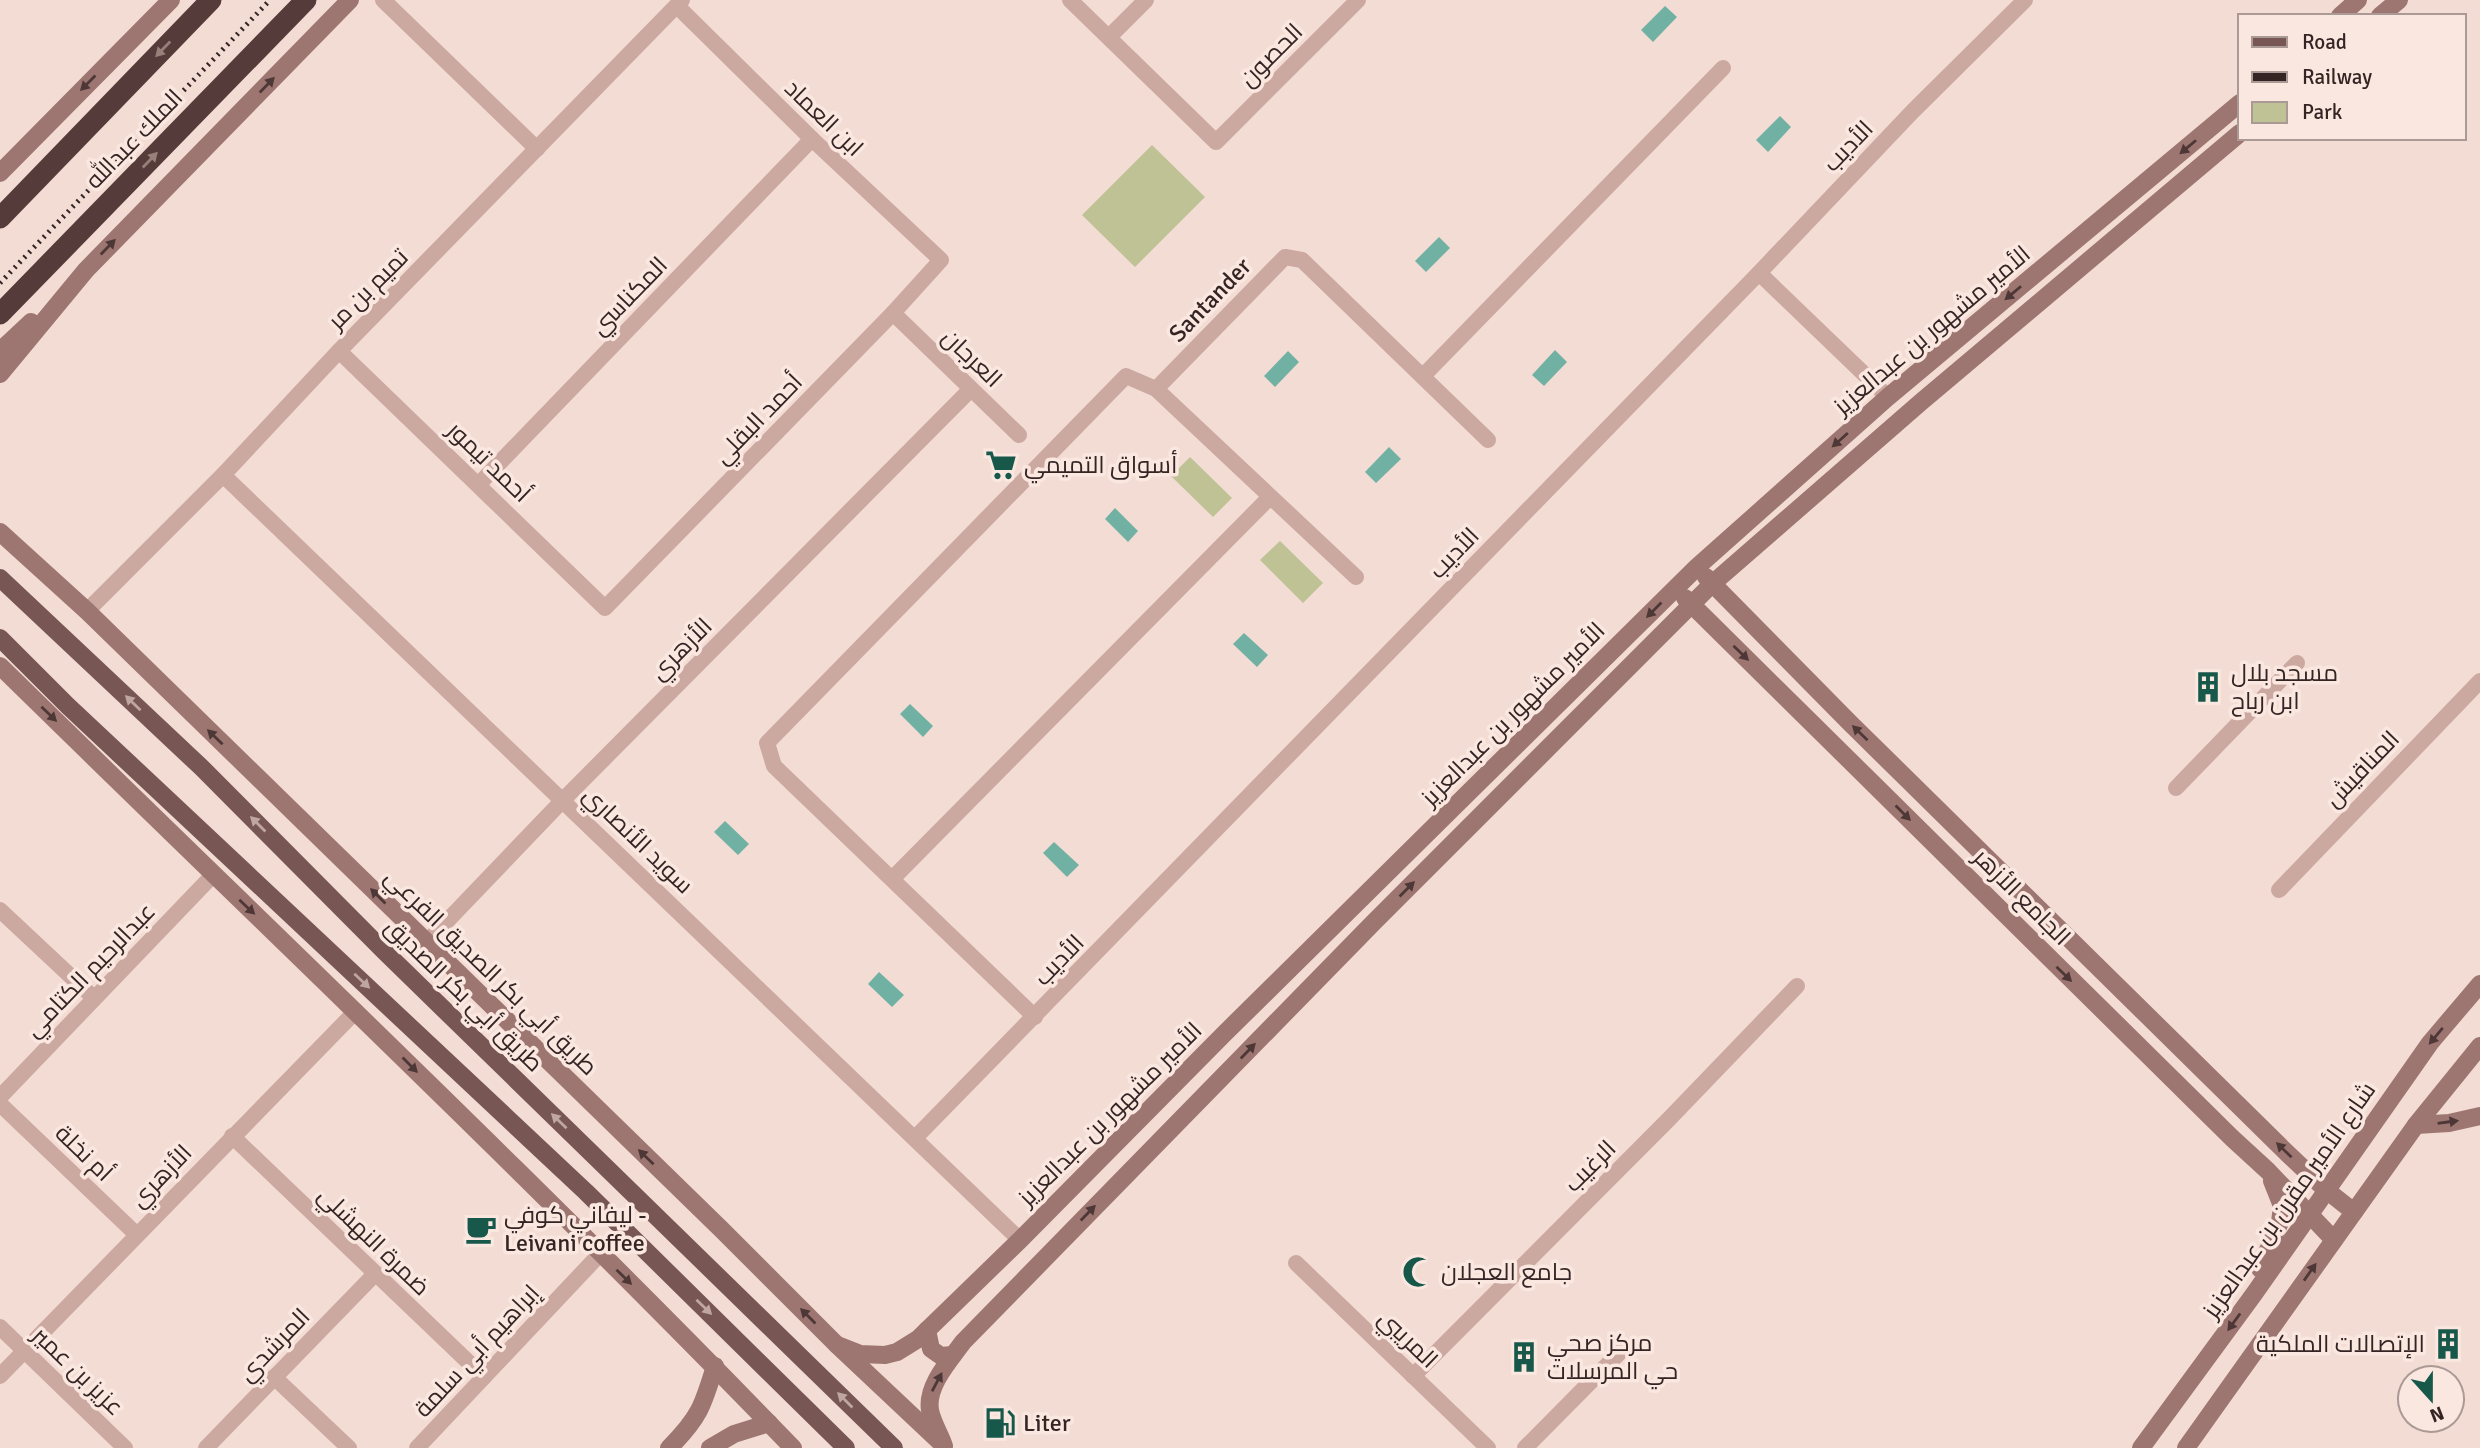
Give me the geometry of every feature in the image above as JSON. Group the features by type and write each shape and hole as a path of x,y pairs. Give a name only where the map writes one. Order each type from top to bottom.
{"highway":[{"name":"الملك عبدالله","path":"0,218 211,0"},
{"name":"الملك عبدالله","path":"0,314 306,0"}],"main road":[{"name":"طريق أبي بكر الصديق","path":"0,578 201,767 385,952 894,1448"},
{"path":"0,638 68,706 586,1192 846,1448"}],"street":[{"path":"0,173 171,0"},
{"path":"0,361 351,0"},
{"path":"383,0 537,149"},
{"path":"1070,0 1110,37 1146,0"},
{"name":"الحصون","path":"1110,37 1216,142 1358,0"},
{"name":"الأديب","path":"915,1138 1759,273 1913,111 2025,0"},
{"path":"2342,14 2358,0"},
{"path":"2383,14 2399,0"},
{"name":"تميم بن مر","path":"88,611 680,3"},
{"name":"ابن العماد","path":"680,3 812,139 941,260"},
{"path":"1489,440 1423,376 1723,68"},
{"name":"الأمير مشهور بن عبدالعزيز","path":"837,1345 860,1354 885,1355 908,1346 927,1330 1697,567 1888,397 2238,105"},
{"name":"الأمير مشهور بن عبدالعزيز","path":"945,1447 930,1410 930,1395 953,1355 971,1333 1326,971 1712,584 1920,402 2238,135"},
{"name":"المكناسي","path":"480,484 812,139"},
{"name":"Santander","path":"1156,389 1284,257 1302,260 1423,376"},
{"name":"أحمد البقلي","path":"605,608 893,313 941,260"},
{"path":"0,351 86,270"},
{"path":"0,374 86,270"},
{"path":"1759,273 1888,397"},
{"name":"العرجان","path":"893,313 1018,435"},
{"name":"أحمد تيمور","path":"339,351 480,484 605,608"},
{"path":"1035,1017 774,766 767,743 1126,376 1156,389 1356,577"},
{"name":"الأزهري","path":"426,943 971,389"},
{"name":"سويد الأنصاري","path":"223,475 1020,1240"},
{"path":"893,878 1270,497"},
{"path":"0,524 19,547"},
{"name":"طريق أبي بكر الصديق الفرعي","path":"0,532 88,611 837,1345 945,1447"},
{"name":"الجامع الأزهر","path":"1697,567 1850,723 2251,1117 2325,1189 2354,1212"},
{"name":"الجامع الأزهر","path":"1675,588 2002,913 2268,1171 2334,1240"},
{"path":"2176,788 2297,663"},
{"path":"0,666 356,1011 715,1366 793,1448"},
{"name":"المناقيش","path":"2279,890 2480,681"},
{"name":"عبدالرحيم الكتامي","path":"0,1097 213,875"},
{"path":"2002,913 2023,892"},
{"path":"0,910 94,998"},
{"name":"شارع الأمير مقرن بن عبدالعزيز","path":"2141,1448 2254,1294 2325,1189 2430,1043 2480,984"},
{"name":"الرغيب","path":"1413,1376 1670,1118 1797,986"},
{"name":"الأزهري","path":"0,1376 356,1011"},
{"path":"2186,1448 2416,1125 2480,1046"},
{"name":"أم نخلة","path":"0,1104 136,1234"},
{"path":"2416,1125 2449,1123 2480,1116"},
{"path":"2232,1138 2251,1117"},
{"name":"ضمرة النهشلي","path":"232,1136 484,1377"},
{"path":"2254,1294 2262,1262 2270,1250 2280,1222 2282,1206 2268,1171"},
{"name":"إبراهيم أبي سلمة","path":"417,1448 600,1254"},
{"name":"المريبي","path":"1296,1263 1488,1448"},
{"name":"المرشدي","path":"206,1448 375,1274"},
{"name":"عزيز بن عمير","path":"0,1327 125,1448"},
{"path":"927,1330 931,1349 941,1356 953,1355"},
{"path":"1525,1448 1626,1346"},
{"path":"669,1448 688,1429 702,1408 715,1366"},
{"path":"274,1377 349,1448"},
{"path":"708,1448 734,1434 769,1423"},
{"path":"688,1429 704,1428 710,1440 708,1448"}],"green space":[{"path":"1152,145 1205,197 1135,267 1082,215"},
{"path":"1190,457 1232,498 1213,517 1171,476"},
{"path":"1280,541 1323,583 1303,603 1260,560"}],"water":[{"path":"1665,6 1677,17 1653,42 1641,30"},
{"path":"1780,116 1791,127 1768,152 1756,140"},
{"path":"1439,237 1450,248 1426,272 1415,261"},
{"path":"1555,350 1567,362 1544,386 1532,375"},
{"path":"1288,351 1299,362 1275,387 1264,376"},
{"path":"1389,447 1401,459 1376,483 1365,472"},
{"path":"1115,508 1138,531 1128,542 1105,519"},
{"path":"1244,633 1268,655 1257,667 1233,644"},
{"path":"910,704 933,726 923,737 900,714"},
{"path":"725,821 749,844 738,855 714,832"},
{"path":"1054,842 1079,865 1067,877 1043,853"},
{"path":"879,972 904,995 892,1007 868,984"}],"railway":[{"path":"0,283 270,0"}],"place":[{"name":"أسواق التميمي","path":"1001,465"},
{"name":"مسجد بلال ابن رباح","path":"2208,687"},
{"name":"ليفاني كوفي - Leivani coffee","path":"481,1229"},
{"name":"جامع العجلان","path":"1418,1272"},
{"name":"الإتصالات الملكية","path":"2448,1344"},
{"name":"مركز صحي حي المرسلات","path":"1524,1357"},
{"name":"Liter","path":"1000,1423"}]}
